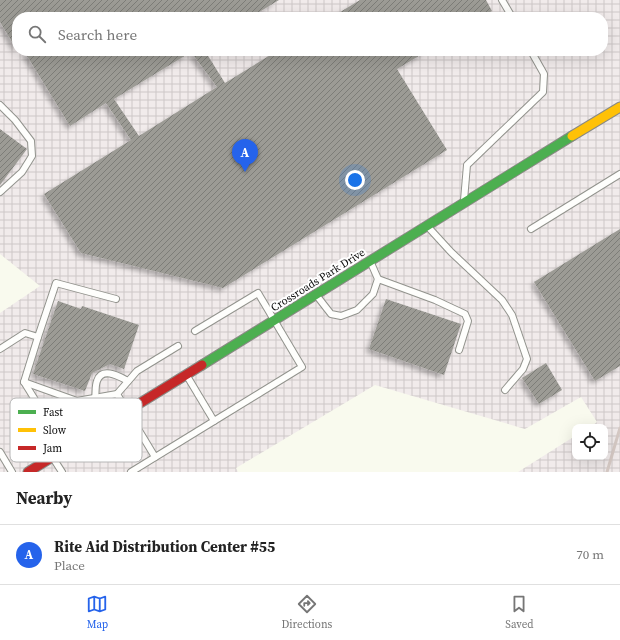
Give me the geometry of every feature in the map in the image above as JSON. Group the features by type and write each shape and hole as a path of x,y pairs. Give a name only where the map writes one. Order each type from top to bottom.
{"street":[{"name":"Crossroads Park Drive","path":"142,403 620,108"},
{"name":"Crossroads Park Drive","path":"28,472 45,462"}],"lane":[{"path":"502,0 509,12"},
{"path":"463,204 467,165 543,92 544,74 534,56"},
{"path":"0,105 15,120 31,141 32,156 22,172 0,192"},
{"path":"531,229 620,174"},
{"path":"428,226 451,252 502,300 512,315 527,359 523,369 505,390"},
{"path":"316,295 331,314 341,316 357,310 374,294 378,279 370,262"},
{"path":"378,279 435,300 466,314 468,321 459,350"},
{"path":"34,398 24,382 56,283 116,299"},
{"path":"131,472 302,367 258,293 195,331"},
{"path":"0,349 25,333 38,337"},
{"path":"128,381 112,374 106,373 100,376 97,381 95,398 117,394 137,371 178,346"},
{"path":"186,375 214,421"},
{"path":"24,382 69,398"},
{"path":"117,394 119,398"},
{"path":"142,436 155,457"},
{"path":"0,452 12,472"},
{"path":"56,462 62,472"}],"shaded area":[{"path":"0,0 620,0 620,472 518,472 572,438 572,460 608,460 608,424 594,424 597,422 581,397 525,429 375,385 236,468 238,472 0,472 0,313 40,286 0,254"}],"building":[{"path":"0,0 279,0 259,12 12,12 12,42 0,22"},
{"path":"360,0 486,0 492,11 490,12 340,12"},
{"path":"27,56 184,56 114,99 139,136 217,87 194,56 208,56 225,83 269,56 419,56 397,69 447,150 223,288 81,253 44,194 131,140 106,103 70,126"},
{"path":"0,129 27,149 0,185"},
{"path":"620,229 620,366 595,381 534,282"},
{"path":"386,299 461,324 444,375 369,349"},
{"path":"58,301 81,309 82,306 139,325 124,369 110,364 92,373 85,391 33,374"},
{"path":"546,363 562,390 539,404 522,378"}],"railway":[{"path":"607,472 620,428"}],"traffic: fast":[{"path":"202,365 572,136"}],"traffic: slow":[{"path":"572,136 620,107"}],"traffic: jam":[{"path":"142,402 202,365"},
{"path":"28,472 44,462"}],"place":[{"name":"Rite Aid Distribution Center #55","path":"245,172"}]}
